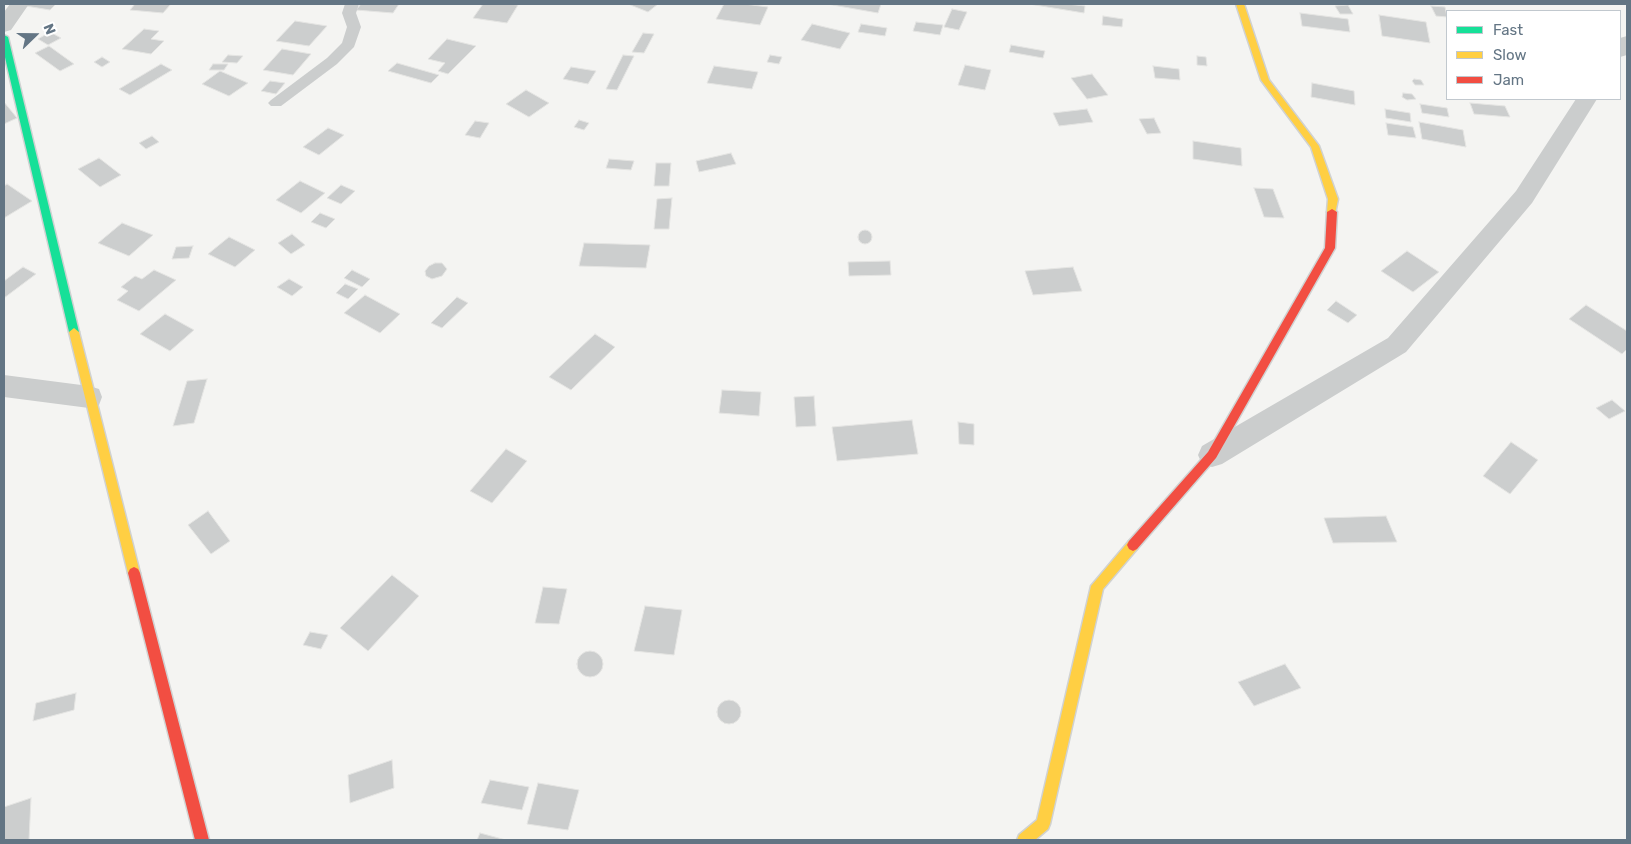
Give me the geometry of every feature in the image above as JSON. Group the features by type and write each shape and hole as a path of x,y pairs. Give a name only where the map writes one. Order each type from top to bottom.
{"street":[{"path":"4,26 19,4"},
{"path":"1024,840 1043,824 1097,586 1212,455 1330,248 1333,198 1315,146 1265,80 1240,4"},
{"path":"4,36 89,397 202,840"},
{"path":"1212,455 1397,345 1524,197 1585,100"},
{"path":"4,386 89,397"}],"lane":[{"path":"276,103 332,61 349,44 354,27 349,13 352,4"}],"building":[{"path":"29,4 56,4 50,10 26,6"},
{"path":"135,4 171,4 163,13 130,10"},
{"path":"361,4 399,4 393,13 356,10"},
{"path":"483,4 518,5 507,23 473,18"},
{"path":"628,4 658,4 648,12"},
{"path":"724,4 768,7 760,25 716,19"},
{"path":"827,4 881,4 878,13"},
{"path":"1029,4 1067,4 1085,6 1084,13"},
{"path":"1348,5 1353,14 1340,14 1335,6"},
{"path":"1431,6 1445,7 1446,17 1436,16"},
{"path":"952,9 967,12 959,30 944,27"},
{"path":"1300,13 1348,19 1350,32 1302,26"},
{"path":"1379,15 1426,22 1430,43 1382,36"},
{"path":"1103,16 1123,19 1122,27 1102,25"},
{"path":"295,21 327,26 309,46 276,41"},
{"path":"916,22 943,25 940,35 913,31"},
{"path":"812,24 850,33 840,49 801,40"},
{"path":"861,24 887,28 885,36 858,32"},
{"path":"144,29 159,31 151,39 164,41 151,54 122,49"},
{"path":"50,32 61,38 48,45 38,39"},
{"path":"643,33 654,34 644,53 632,52"},
{"path":"447,39 476,46 448,74 438,71 445,63 428,59"},
{"path":"1011,45 1045,51 1043,58 1009,52"},
{"path":"49,46 74,64 60,71 35,53"},
{"path":"282,49 311,54 293,75 263,70"},
{"path":"228,55 243,56 237,63 222,62"},
{"path":"623,55 634,56 617,90 606,89"},
{"path":"770,55 782,57 779,64 767,62"},
{"path":"1197,56 1206,57 1207,66 1197,65"},
{"path":"102,57 110,62 102,67 94,62"},
{"path":"397,63 439,75 431,83 388,71"},
{"path":"161,64 172,70 130,95 119,89"},
{"path":"213,64 228,64 224,70 209,70"},
{"path":"965,65 991,70 985,90 958,85"},
{"path":"714,66 758,72 752,89 707,83"},
{"path":"1153,66 1179,69 1180,80 1155,78"},
{"path":"571,67 596,71 588,84 563,79"},
{"path":"220,71 248,83 229,96 202,84"},
{"path":"1092,74 1108,95 1087,99 1071,78"},
{"path":"1414,79 1421,80 1424,85 1415,85 1412,81"},
{"path":"270,81 285,83 276,94 261,91"},
{"path":"1312,83 1354,91 1355,105 1311,97"},
{"path":"526,90 549,103 529,117 506,104"},
{"path":"1403,93 1412,94 1416,99 1407,100 1402,97"},
{"path":"4,102 17,118 4,124"},
{"path":"1470,103 1505,106 1510,117 1474,114"},
{"path":"1420,104 1447,108 1449,117 1422,113"},
{"path":"1087,109 1093,122 1059,126 1053,113"},
{"path":"1385,109 1410,113 1411,122 1386,118"},
{"path":"1154,118 1161,133 1147,134 1139,119"},
{"path":"579,120 589,123 584,130 574,127"},
{"path":"475,121 489,123 480,138 465,135"},
{"path":"1419,122 1463,130 1466,147 1422,139"},
{"path":"1386,123 1413,127 1416,138 1388,135"},
{"path":"328,128 344,135 319,155 303,147"},
{"path":"152,136 159,142 146,149 139,143"},
{"path":"1193,141 1241,148 1242,166 1193,159"},
{"path":"731,153 736,164 699,172 696,161"},
{"path":"99,158 121,175 100,187 78,169"},
{"path":"609,159 634,161 631,170 606,168"},
{"path":"656,163 671,163 669,186 654,186"},
{"path":"300,181 325,193 301,213 276,200"},
{"path":"7,184 32,201 4,218 4,186"},
{"path":"341,185 355,191 341,204 327,198"},
{"path":"1254,188 1273,189 1284,218 1264,217"},
{"path":"672,198 669,229 654,229 657,199"},
{"path":"320,213 335,219 326,228 311,222"},
{"path":"122,223 153,235 129,256 98,243"},
{"path":"862,230 868,230 872,237 868,244 862,244 858,240 858,234"},
{"path":"292,234 305,245 291,254 278,243"},
{"path":"229,237 255,250 235,267 208,254"},
{"path":"584,243 650,245 646,268 579,266"},
{"path":"193,246 189,258 172,259 176,247"},
{"path":"1407,251 1439,272 1413,292 1381,271"},
{"path":"890,261 891,275 849,276 848,262"},
{"path":"435,263 442,263 447,269 442,276 432,279 426,276 425,271"},
{"path":"23,267 36,274 4,298 4,281"},
{"path":"1073,267 1082,291 1033,295 1025,271"},
{"path":"154,270 176,280 139,311 117,300 128,291 121,287 135,276 142,279"},
{"path":"352,270 370,279 362,287 344,278"},
{"path":"289,279 303,287 292,296 277,287"},
{"path":"345,284 358,289 348,299 336,293"},
{"path":"365,295 400,314 380,333 344,313"},
{"path":"457,297 468,303 442,328 431,323"},
{"path":"1336,301 1357,315 1348,323 1327,310"},
{"path":"1586,305 1627,331 1627,349 1622,354 1569,319"},
{"path":"165,314 194,330 170,351 140,334"},
{"path":"595,334 615,347 571,390 549,377"},
{"path":"207,379 194,423 173,426 187,381"},
{"path":"722,390 761,392 759,416 719,413"},
{"path":"814,396 816,426 796,427 794,397"},
{"path":"1612,400 1625,411 1609,419 1596,408"},
{"path":"912,420 918,454 837,461 832,427"},
{"path":"958,422 974,424 974,445 959,444"},
{"path":"1511,442 1538,460 1510,494 1483,476"},
{"path":"506,449 527,461 492,503 470,491"},
{"path":"208,511 230,541 211,554 188,525"},
{"path":"1386,516 1397,542 1333,543 1324,518"},
{"path":"392,575 419,596 368,651 340,628"},
{"path":"543,587 567,589 559,624 535,623"},
{"path":"645,606 682,610 674,655 634,651"},
{"path":"310,632 328,635 321,649 303,645"},
{"path":"590,651 599,655 603,664 599,673 590,677 581,673 577,664 581,655"},
{"path":"1285,664 1301,688 1254,706 1238,682"},
{"path":"76,693 74,710 33,721 36,703"},
{"path":"729,700 734,701 740,707 740,717 734,723 729,724 724,723 718,717 717,712 718,707 724,701"},
{"path":"392,760 394,788 350,803 348,775"},
{"path":"490,780 529,787 522,810 481,803"},
{"path":"538,783 579,790 568,830 527,824"},
{"path":"31,798 29,840 4,840 4,807"},
{"path":"480,833 506,840 477,840"}],"traffic: fast":[{"path":"4,37 74,332"}],"traffic: slow":[{"path":"1240,4 1265,80 1315,146 1333,199 1332,212"},
{"path":"74,332 134,573"},
{"path":"1024,840 1043,824 1097,586 1133,545"}],"traffic: jam":[{"path":"1133,545 1212,455 1330,248 1332,212"},
{"path":"134,573 202,840"}]}
